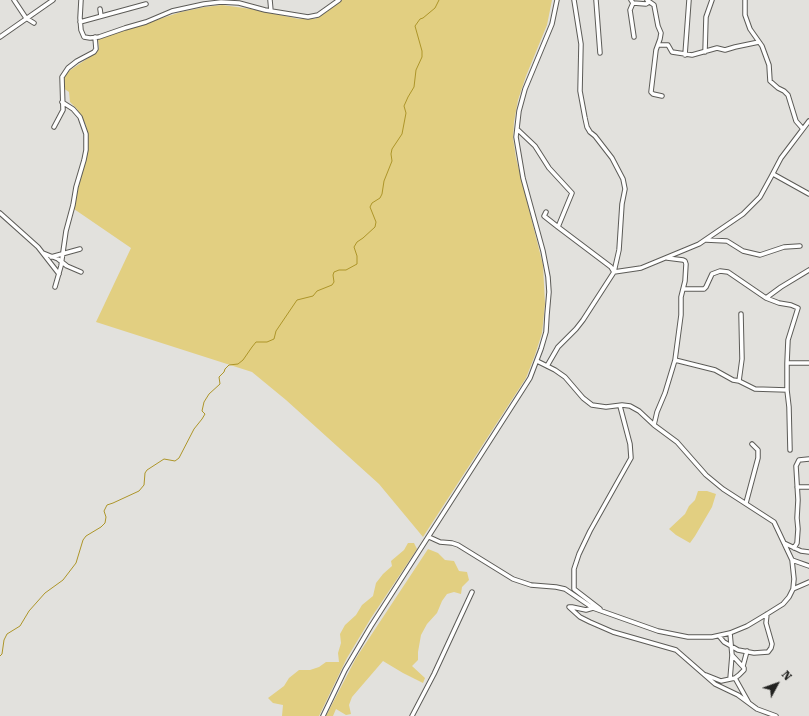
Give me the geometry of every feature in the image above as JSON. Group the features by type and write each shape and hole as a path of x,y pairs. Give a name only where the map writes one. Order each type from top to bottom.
{"street":[{"path":"14,0 26,18 34,22"},
{"path":"0,37 53,0"},
{"path":"81,0 81,30 84,36 90,38 95,38 146,22 172,11 204,4 230,2 297,16 314,16 339,0"},
{"path":"270,0 271,11"},
{"path":"323,716 345,670 371,626 523,389 537,361 546,332 549,292 548,277 543,251 523,178 516,137 519,112 525,89 552,24 557,0"},
{"path":"547,366 558,346 576,329 611,279 619,250 622,204 626,189 623,179 612,158 587,127 580,91 581,44 574,0"},
{"path":"596,0 600,53"},
{"path":"685,55 689,0"},
{"path":"705,52 706,17 712,0"},
{"path":"745,0 744,14 750,29 759,42 769,65 770,81 788,95 796,121 803,129"},
{"path":"634,37 630,10 632,2 646,4 648,1 654,5 658,26 661,33 656,50 651,92 662,96"},
{"path":"80,22 146,4"},
{"path":"100,9 101,16"},
{"path":"54,127 62,110 62,77 68,68 77,61 94,52 96,49 95,38"},
{"path":"658,45 668,45 672,52 692,56 717,48 725,50 759,42"},
{"path":"55,287 62,263 66,231 76,187 84,160 86,134 80,117 74,109 62,102"},
{"path":"614,272 641,268 705,240 734,221 750,208 760,196 781,158 809,121"},
{"path":"517,129 534,146 549,168 572,193 558,227"},
{"path":"773,174 809,194"},
{"path":"546,212 544,216 611,267 614,272"},
{"path":"0,213 32,241 59,274"},
{"path":"705,240 727,241 743,251 760,255 784,247 800,246"},
{"path":"52,257 80,249"},
{"path":"42,252 81,272"},
{"path":"654,425 675,360 686,264 683,260 666,257"},
{"path":"766,298 781,286 809,270"},
{"path":"683,289 704,289 712,274 720,271 728,272 766,298 798,308 788,340 787,390 790,450"},
{"path":"739,381 742,359 741,314"},
{"path":"675,360 715,370 733,380 739,381 755,389 787,390"},
{"path":"429,537 440,542 458,545 513,579 531,585 565,589 593,608 658,631 688,637 719,636 730,633 747,626 767,614 783,604 789,597 793,589 794,579 792,560 774,522 724,489 706,475 677,442 654,425 639,411 630,406 606,407 592,404 583,398 565,377 537,361"},
{"path":"787,363 809,363"},
{"path":"603,611 574,589 574,570 579,554 590,531 631,458 630,444 620,406"},
{"path":"746,503 758,458 758,450 752,444"},
{"path":"794,548 797,544 798,529 797,462 802,459 809,458"},
{"path":"797,487 809,487"},
{"path":"784,543 801,551 809,552"},
{"path":"792,560 809,566"},
{"path":"793,589 809,582"},
{"path":"412,716 434,674 472,592"},
{"path":"593,608 586,610 572,606 569,607 580,617 608,629 652,644 676,650 715,684 734,692 757,709 776,716"},
{"path":"719,636 732,647 747,652 766,653 772,648 766,624 767,614"},
{"path":"730,633 732,647 730,679"},
{"path":"701,673 721,681 735,678 744,670 743,666 747,652"},
{"path":"732,655 743,666"},
{"path":"735,678 750,704"}],"shaded area":[{"path":"342,0 552,0 547,25 518,100 513,138 516,158 543,265 545,304 542,333 526,378 423,537 379,484 286,400 252,372 96,322 131,248 74,209 80,177 87,157 88,140 86,125 77,109 70,102 69,92 63,88 64,77 69,71 97,52 99,48 98,39 181,12 205,7 222,5 251,9 299,19 315,19"},
{"path":"698,491 707,491 716,494 712,507 690,543 669,529 685,514 689,506 695,500"},
{"path":"408,543 414,543 417,549 371,618 347,658 319,716 282,716 283,705 273,703 268,698 284,686 289,678 299,670 310,670 319,667 326,662 339,662 338,653 341,643 340,634 345,625 356,615 362,605 373,596 376,583 392,566 391,561 404,550"},
{"path":"428,549 438,553 445,560 454,561 459,571 467,572 469,580 462,587 461,594 454,592 447,594 437,613 427,624 421,635 418,660 412,666 425,678 423,683 383,661 352,697 349,705 351,714 346,715 336,709 333,716 326,716 356,658"}],"waterway":[{"path":"0,656 2,654 4,640 7,634 20,626 29,611 45,593 63,580 76,563 83,540 86,536 105,523 106,517 104,511 107,505 139,491 144,485 145,473 147,470 164,459 175,461 179,458 194,429 205,414 202,411 204,402 209,394 220,384 219,377 225,369 229,365 238,364 243,360 256,342 267,342 274,339 276,331 297,300 313,296 317,291 332,285 334,282 334,272 346,270 357,264 357,256 354,247 357,242 375,227 376,222 370,207 372,203 380,198 382,194 384,181 392,161 392,149 402,134 406,113 404,106 414,87 416,70 422,57 422,51 415,26 420,19 435,8 439,0"}]}
